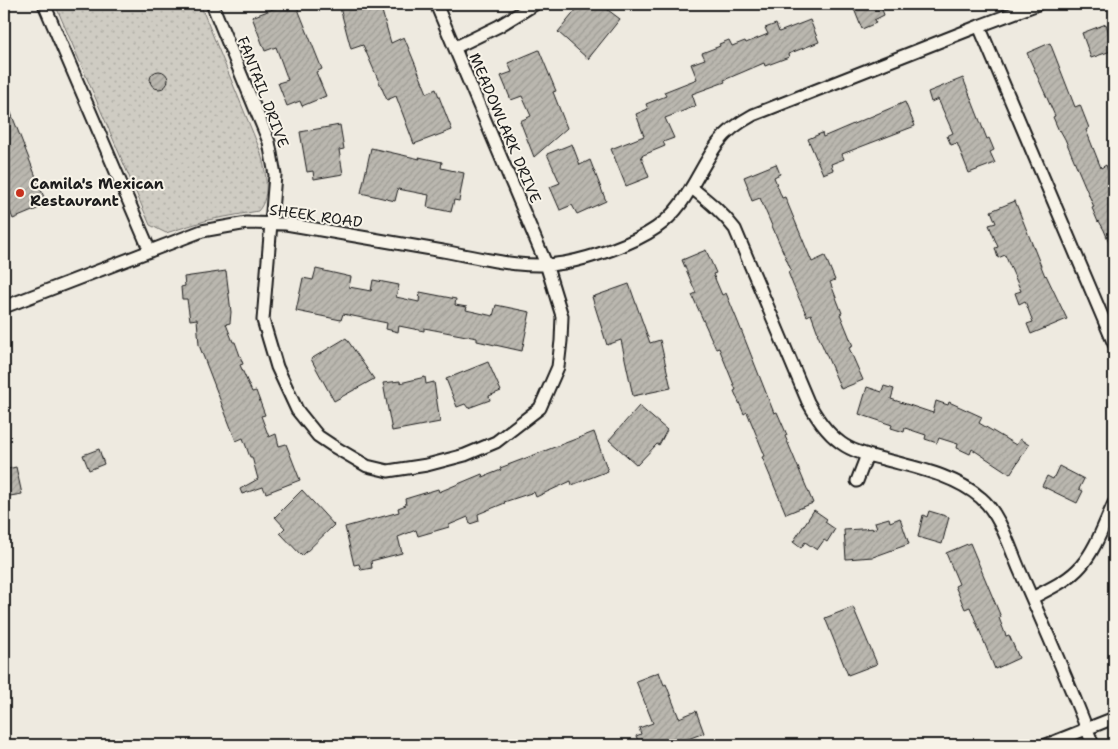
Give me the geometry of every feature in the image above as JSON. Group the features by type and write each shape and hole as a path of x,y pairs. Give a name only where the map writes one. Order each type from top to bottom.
{"street":[{"path":"44,4 150,252"},
{"name":"FANTAIL DRIVE","path":"212,4 269,142 275,175 263,320 277,367 297,410 318,436 367,466 388,470 427,465 465,455 496,442 540,408 558,367 562,316 546,264"},
{"name":"MEADOWLARK DRIVE","path":"436,4 456,47 546,264"},
{"path":"456,47 500,26 535,4"},
{"name":"SHEEK ROAD","path":"4,307 202,231 247,223 286,224 523,264 563,263 592,256 635,240 656,228 673,214 692,188 718,144 740,122 753,115 1038,4"},
{"path":"979,26 1114,344"},
{"path":"692,188 726,216 735,229 808,402 817,419 829,432 843,444 867,455 951,479 982,498 994,512 1093,745"},
{"path":"857,481 867,455"},
{"path":"1032,598 1065,580 1081,566 1093,548 1114,503"},
{"path":"1046,745 1114,718"}],"shaded area":[{"path":"55,4 200,4 260,150 265,173 266,190 265,198 258,211 208,220 166,233 150,225"}],"building":[{"path":"286,4 296,4 322,69 316,72 326,96 302,106 300,101 287,106 278,83 288,80 276,47 265,51 252,17"},
{"path":"339,4 380,4 391,43 404,37 427,93 436,89 452,130 414,144 396,96 387,100 363,45 351,49"},
{"path":"581,4 600,4 620,19 588,59 558,32"},
{"path":"852,4 880,4 884,15 874,20 876,23 862,29"},
{"path":"810,20 819,42 788,54 789,57 765,66 764,63 724,80 725,82 692,94 696,106 665,118 674,138 663,142 665,146 641,156 649,177 626,186 611,149 644,136 636,114 648,109 646,104 666,96 664,92 697,79 691,64 705,59 702,53 720,46 719,44 729,40 732,46 745,41 746,43 768,34 765,28 776,24 779,32"},
{"path":"1106,24 1114,50 1091,58 1082,33"},
{"path":"1050,43 1075,107 1080,105 1089,128 1086,130 1101,168 1106,165 1114,184 1114,254 1104,230 1098,222 1092,208 1094,207 1065,139 1059,131 1053,117 1055,116 1027,53"},
{"path":"539,50 556,91 553,92 567,128 534,157 520,121 531,116 522,96 511,100 501,76 512,72 508,63"},
{"path":"155,71 163,71 168,76 166,87 155,89 150,84 150,76"},
{"path":"963,78 987,139 989,138 994,150 990,152 995,163 969,173 957,143 951,145 947,136 953,133 938,99 931,102 928,92"},
{"path":"4,95 47,205 13,219 4,196"},
{"path":"905,102 915,126 842,154 844,159 831,164 833,170 823,174 808,139 822,133 823,137"},
{"path":"340,125 344,149 339,150 343,174 314,179 313,171 307,172 300,132"},
{"path":"572,144 580,165 590,160 606,201 577,214 572,205 560,210 550,187 560,183 547,154"},
{"path":"371,148 442,162 441,168 464,173 459,201 454,200 451,212 427,207 429,195 398,189 395,201 361,193"},
{"path":"776,164 780,174 774,177 782,198 785,197 812,262 825,256 835,280 830,282 853,346 849,348 863,380 841,389 811,314 807,316 793,285 788,272 791,270 760,198 752,201 744,177"},
{"path":"1015,201 1045,276 1067,319 1031,334 1027,324 1033,322 1025,301 1019,304 1015,293 1021,291 1005,255 998,258 995,248 998,247 989,225 996,223 991,211"},
{"path":"706,250 716,273 713,274 722,295 726,293 774,413 777,412 787,435 785,436 813,503 786,514 762,457 765,456 747,412 744,414 719,348 716,349 692,295 696,293 682,260"},
{"path":"316,269 351,277 349,287 371,291 373,280 399,285 396,297 419,302 420,292 456,299 455,305 467,307 466,310 493,316 496,305 530,312 522,351 477,341 477,338 424,328 424,331 399,326 398,332 386,329 387,323 343,314 341,320 296,311 303,278 313,280"},
{"path":"226,271 231,312 230,323 226,324 243,364 240,365 252,392 256,391 265,415 261,416 269,437 276,434 279,446 286,444 300,480 266,493 263,487 242,494 240,489 258,479 252,457 250,457 243,438 236,441 199,345 197,319 190,320 187,299 182,299 181,287 185,286 184,277"},
{"path":"629,284 650,343 660,340 671,388 633,396 621,340 607,345 592,297"},
{"path":"346,338 374,379 334,401 311,359"},
{"path":"488,362 501,391 489,396 490,400 468,408 465,404 457,407 446,379"},
{"path":"425,377 426,384 434,382 440,422 392,431 383,383 400,381 400,383"},
{"path":"884,386 894,389 891,399 933,413 936,401 948,405 949,402 982,417 979,423 1016,445 1020,439 1029,445 1010,474 972,449 970,454 957,448 958,444 939,438 937,443 925,439 926,435 905,428 904,432 891,428 892,425 859,414 867,387 882,392"},
{"path":"639,406 667,430 659,445 657,444 637,465 609,440"},
{"path":"594,432 608,471 572,485 571,481 536,497 534,492 504,502 478,514 479,521 470,524 468,517 449,525 449,527 418,536 416,530 398,537 402,553 371,561 372,568 361,570 359,564 354,565 345,527 399,512 398,508 406,505 405,499 438,489 439,492 482,474 483,477 501,470 500,468"},
{"path":"99,449 104,464 89,470 83,455"},
{"path":"1059,466 1084,479 1079,489 1083,491 1077,503 1042,486 1047,476 1053,479"},
{"path":"16,467 22,494 4,497 4,470"},
{"path":"302,490 334,525 302,556 280,533 285,528 275,517"},
{"path":"814,510 827,519 825,522 835,529 827,542 824,540 817,550 805,542 801,548 793,542"},
{"path":"929,511 949,517 942,544 918,537 923,515 927,517"},
{"path":"889,518 890,522 900,518 909,544 873,557 846,559 844,530 877,528 875,522"},
{"path":"970,543 1001,617 999,618 1006,636 1009,635 1019,658 995,669 970,607 965,609 955,586 959,584 946,553"},
{"path":"853,607 877,664 848,675 825,618"},
{"path":"659,672 664,685 666,684 679,718 696,711 704,733 688,739 690,745 640,745 636,736 641,734 639,728 653,723 636,681"}],"place":[{"name":"Camila's Mexican Restaurant","path":"20,193"}]}
